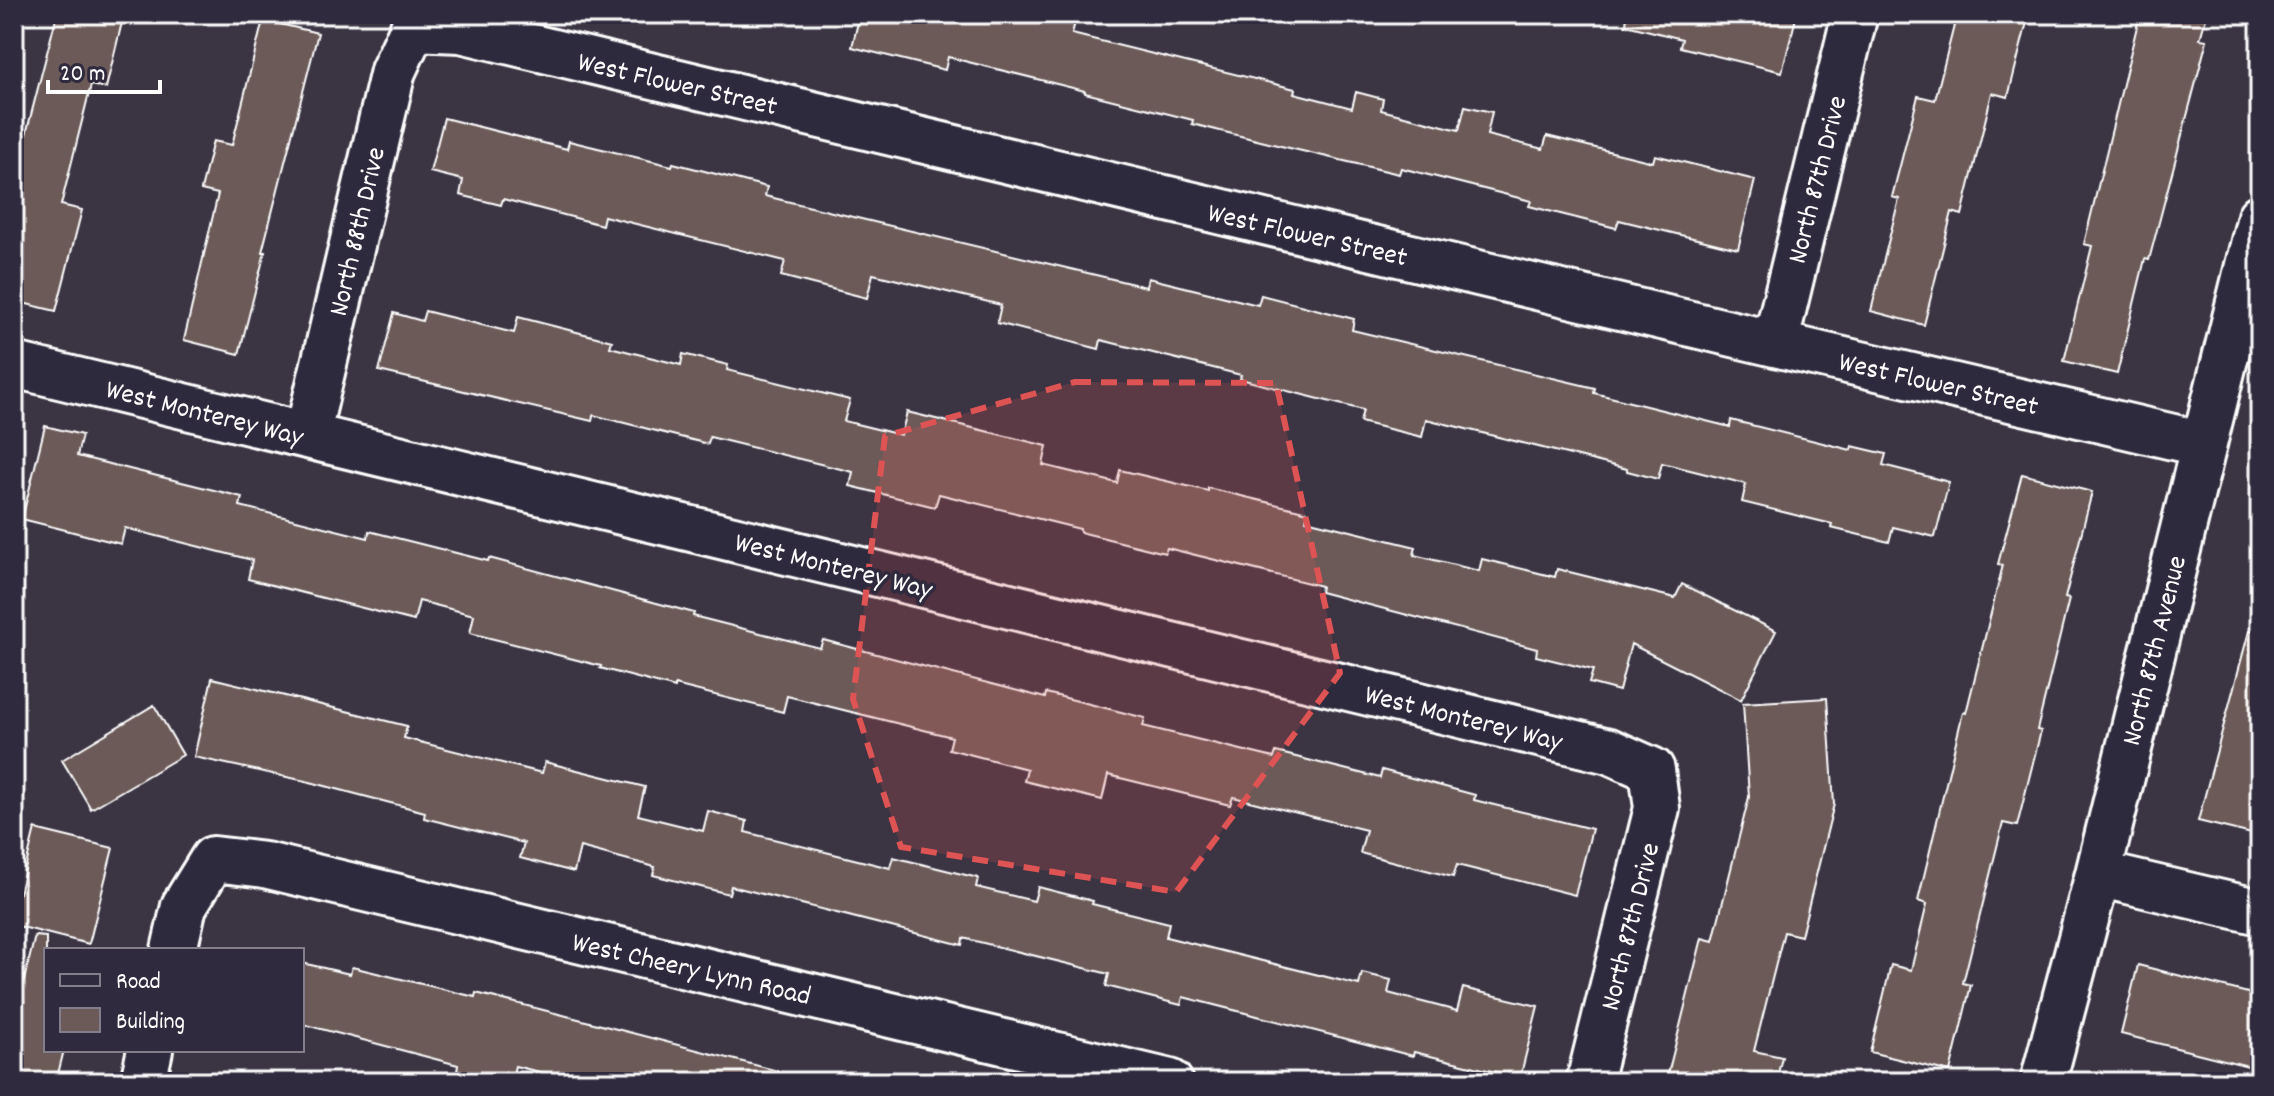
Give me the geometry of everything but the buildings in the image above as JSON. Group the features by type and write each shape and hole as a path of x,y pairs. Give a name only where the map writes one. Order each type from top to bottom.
{"street":[{"name":"North 87th Drive","path":"1775,344 1855,14"},
{"name":"West Flower Street","path":"413,28 461,30 2203,444"},
{"name":"North 88th Drive","path":"307,436 393,71 413,28"},
{"name":"North 87th Avenue","path":"2043,1082 2098,874 2260,217"},
{"name":"West Monterey Way","path":"14,365 1609,751 1652,770"},
{"name":"North 87th Drive","path":"1589,1082 1657,808 1652,770"},
{"name":"West Cheery Lynn Road","path":"174,948 184,906 213,859 265,865 1170,1082"},
{"path":"2098,874 2260,912"},
{"path":"143,1082 150,1052"}],"highlighted area":[{"path":"1075,382 1276,383 1340,673 1176,892 901,847 853,699 885,436"}]}
